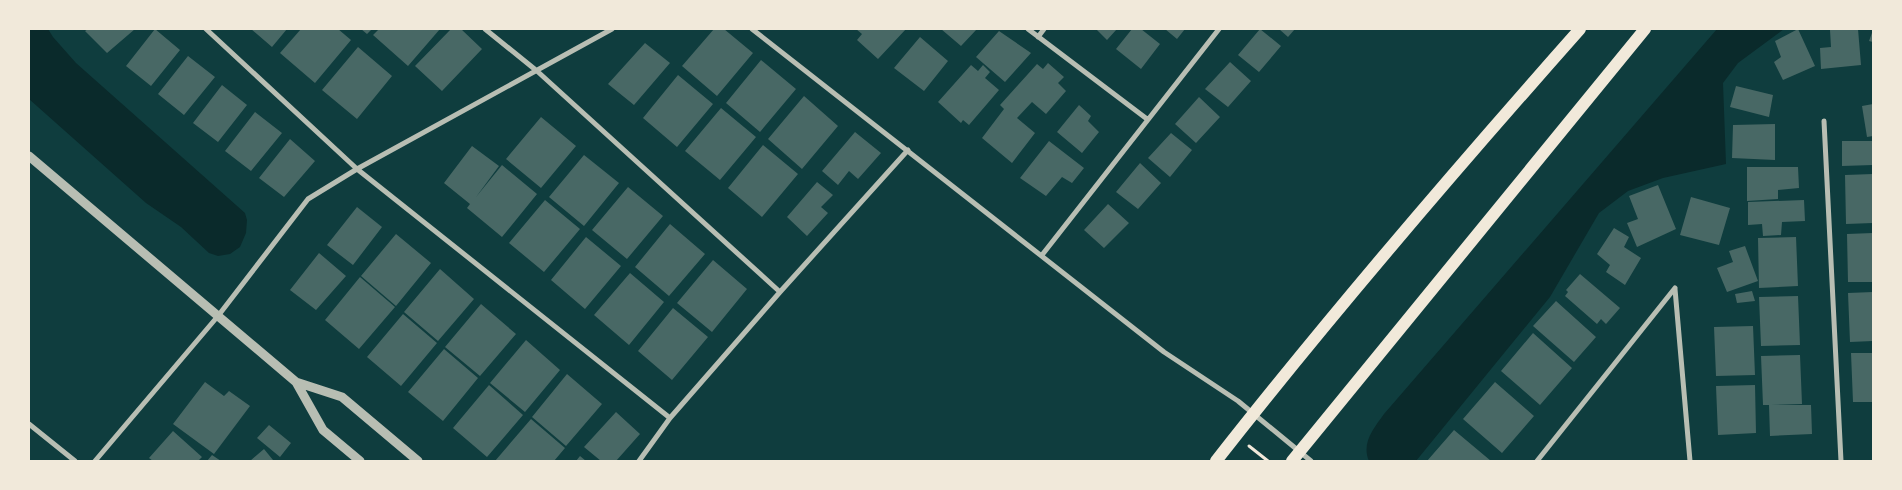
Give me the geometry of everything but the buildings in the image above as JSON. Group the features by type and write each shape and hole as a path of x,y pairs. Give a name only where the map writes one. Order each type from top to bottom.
{"main road":[{"path":"1216,461 1252,414 1459,165 1580,29"},
{"path":"1296,457 1645,29"}],"street":[{"path":"206,29 358,169 670,418"},
{"path":"485,29 537,72 780,292"},
{"path":"95,461 218,316 308,198 612,29"},
{"path":"752,29 1164,352 1238,401 1296,457 1311,461"},
{"path":"1028,29 1147,119"},
{"path":"1038,37 1044,29"},
{"path":"1042,255 1219,29"},
{"path":"1824,122 1841,461"},
{"path":"639,461 670,418 908,150"},
{"path":"29,156 296,382 323,430 360,461"},
{"path":"1537,461 1675,288 1690,461"},
{"path":"296,382 342,397 418,461"},
{"path":"29,424 75,461"}],"path":[{"path":"1236,435 1268,461"}],"water":[{"path":"29,29 48,29 76,63 245,213 247,220 246,233 240,247 230,254 218,256 209,253 181,227 146,203 29,99"},
{"path":"1717,29 1784,29 1738,63 1723,83 1726,164 1663,178 1628,191 1599,213 1550,297 1416,461 1369,461 1367,454 1368,442 1373,430 1384,414"}]}
